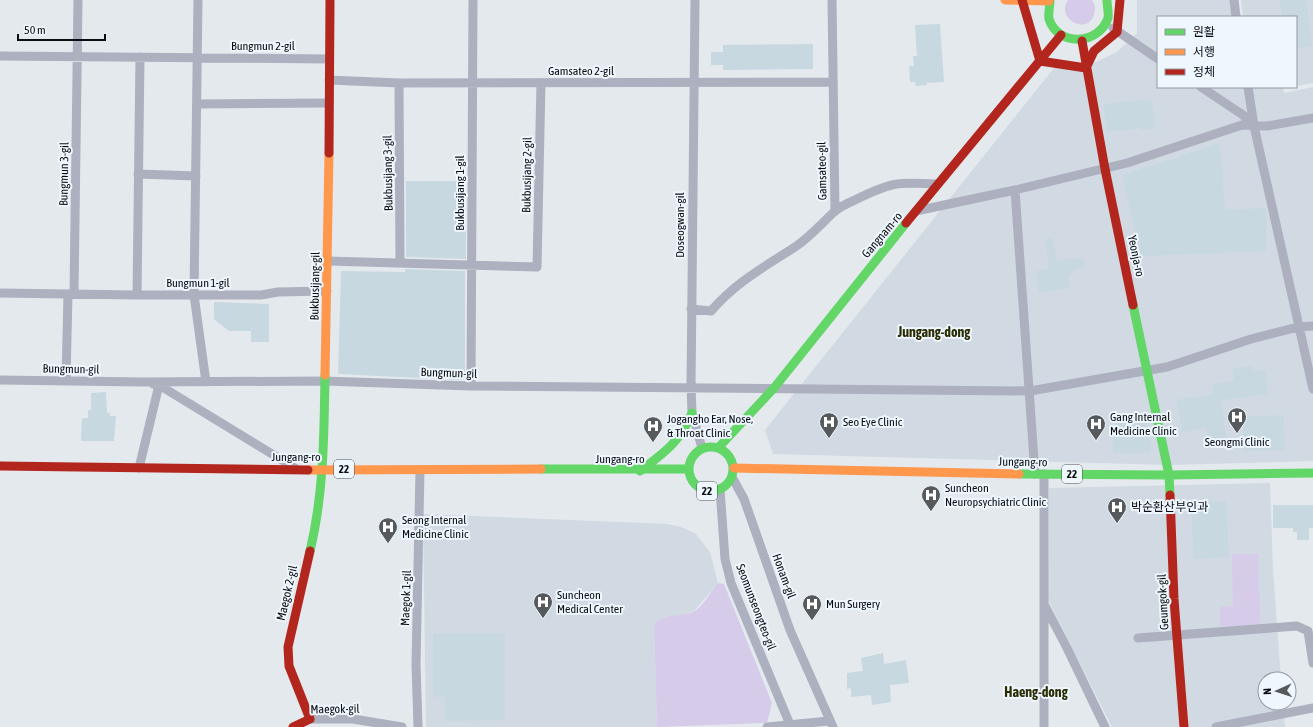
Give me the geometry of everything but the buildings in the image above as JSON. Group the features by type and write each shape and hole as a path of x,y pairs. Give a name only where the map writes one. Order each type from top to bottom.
{"main road":[{"name":"Bukbusijang-gil","path":"323,469 328,262 328,59 330,0"},
{"path":"1005,0 1050,0 1048,10 1050,20 1054,28 1061,35 1074,41 1082,41 1097,35 1107,22 1109,14 1107,0"},
{"path":"1021,0 1040,61 1086,68 1094,51 1117,32 1120,0"},
{"name":"Gangnam-ro","path":"719,447 774,388 937,184 1061,35"},
{"name":"Yeonja-ro","path":"1082,41 1105,169 1169,475"},
{"path":"640,471 670,450 685,432 692,413"},
{"path":"702,448 710,446 719,447 726,452 732,459 733,472"},
{"name":"22","path":"702,448 692,457 688,469 690,478 695,485 703,490 712,491 720,489 728,484 733,472"},
{"name":"Jungang-ro","path":"0,466 298,470 640,471 688,469"},
{"name":"Maegok 2-gil","path":"310,719 289,666 288,647 315,530 323,469"},
{"name":"Jungang-ro","path":"733,472 1169,475 1313,473"},
{"name":"Geumgok-gil","path":"1169,475 1177,634 1184,727"},
{"name":"Maegok-gil","path":"293,727 310,719"}],"street":[{"name":"Bungmun 3-gil","path":"71,294 78,56 78,0"},
{"path":"198,0 198,104 194,295 206,382"},
{"name":"Bukbusijang 1-gil","path":"471,386 473,0"},
{"name":"Doseogwan-gil","path":"695,0 691,386 692,413 702,448"},
{"name":"Gamsateo-gil","path":"691,309 711,311 743,279 797,246 820,227 835,211 832,0"},
{"path":"1234,0 1236,16"},
{"path":"1107,22 1117,32 1157,58"},
{"path":"0,56 78,56"},
{"name":"Bungmun 2-gil","path":"78,56 328,59"},
{"path":"137,295 140,57"},
{"name":"Gamsateo 2-gil","path":"328,80 399,83 833,82"},
{"name":"Bukbusijang 3-gil","path":"399,83 400,263"},
{"name":"Bukbusijang 2-gil","path":"471,265 537,267 541,83"},
{"path":"1203,88 1243,114 1254,126"},
{"path":"1248,88 1254,126 1313,389"},
{"path":"198,104 328,104"},
{"path":"916,212 1105,169 1242,125 1267,126 1313,118"},
{"path":"138,174 196,176"},
{"path":"835,211 888,185 904,183 937,184"},
{"path":"1015,190 1030,391 1039,474 1043,603 1044,727"},
{"path":"328,262 471,265"},
{"name":"Bungmun 1-gil","path":"0,293 261,295 278,292 327,291"},
{"path":"66,380 71,294"},
{"name":"Bungmun-gil","path":"0,380 142,382 324,381 471,386 691,386 1030,391 1167,367 1251,340 1298,327 1313,326"},
{"name":"Bungmun-gil","path":"142,382 159,385 298,470"},
{"path":"139,468 159,385"},
{"name":"Maegok 1-gil","path":"418,727 416,664 420,470"},
{"name":"Honam-gil","path":"733,472 790,630 831,724"},
{"name":"Seomunseongteo-gil","path":"720,489 725,559 732,583 790,726"},
{"path":"1043,603 1067,648 1105,727"},
{"path":"1138,638 1301,626 1308,631 1313,663"},
{"path":"1216,727 1313,708"},
{"name":"Maegok-gil","path":"310,719 353,719 402,727"},
{"path":"767,727 831,724"}],"shaded area":[{"path":"1068,0 1092,0 1095,11 1090,21 1085,24 1079,24 1069,19 1065,7"},
{"path":"1137,0 1238,0 1241,16 1157,16 1157,88 1283,88 1284,93 1313,87 1313,461 1169,465 773,454 765,430 1054,68 1096,62 1117,52 1137,33"},
{"path":"1241,0 1313,0 1313,83 1297,86 1297,16 1243,16"},
{"path":"1270,483 1273,570 1280,671 1257,671 1257,711 1284,711 1285,727 1112,727 1048,600 1049,488"},
{"name":"Suncheon Medical Center","path":"423,514 667,524 681,527 695,533 710,552 718,583 694,611 654,625 657,727 426,727"},
{"path":"1232,554 1258,554 1260,625 1220,626 1220,607 1233,606"},
{"path":"718,583 724,584 772,703 767,723 657,727 654,625 658,621 667,617 688,614 697,610"}],"traffic: fast":[{"path":"1050,0 1049,19 1054,28 1069,38 1078,39 1088,38 1103,27 1108,18 1107,0"},
{"path":"719,447 774,388 906,223"},
{"path":"1133,305 1169,475 1170,495"},
{"path":"310,551 315,529 321,485 324,441 325,375"},
{"path":"640,471 664,452 677,439 692,413"},
{"path":"707,447 715,447 720,448 727,453 732,460 733,469 732,478 727,485 720,490 707,491 699,488 692,481 689,473 689,465 692,457 699,450 707,447"},
{"path":"541,469 688,469"},
{"path":"1019,474 1169,475 1313,473"}],"traffic: slow":[{"path":"1005,0 1049,1"},
{"path":"325,375 329,153"},
{"path":"734,468 1019,474"},
{"path":"308,470 541,469"}],"traffic: jam":[{"path":"329,153 330,0"},
{"path":"1022,0 1040,61 1086,68 1094,51 1117,32 1120,0"},
{"path":"906,223 1061,35"},
{"path":"1082,41 1105,169 1133,305"},
{"path":"0,466 308,470"},
{"path":"1170,495 1174,599 1184,727"},
{"path":"293,727 310,719 289,666 288,647 310,551"}],"place":[{"name":"Seongmi Clinic","path":"1237,434"},
{"name":"Seo Eye Clinic","path":"829,439"},
{"name":"Gang Internal Medicine Clinic","path":"1096,441"},
{"name":"Jogangho Ear, Nose, & Throat Clinic","path":"653,443"},
{"name":"Suncheon Neuropsychiatric Clinic","path":"931,512"},
{"name":"박순환산부인과","path":"1117,524"},
{"name":"Seong Internal Medicine Clinic","path":"388,544"},
{"name":"Suncheon Medical Center","path":"543,619"},
{"name":"Mun Surgery","path":"812,621"}],"district":[{"name":"Jungang-dong","path":"934,332"},
{"name":"Haeng-dong","path":"1036,692"}]}
